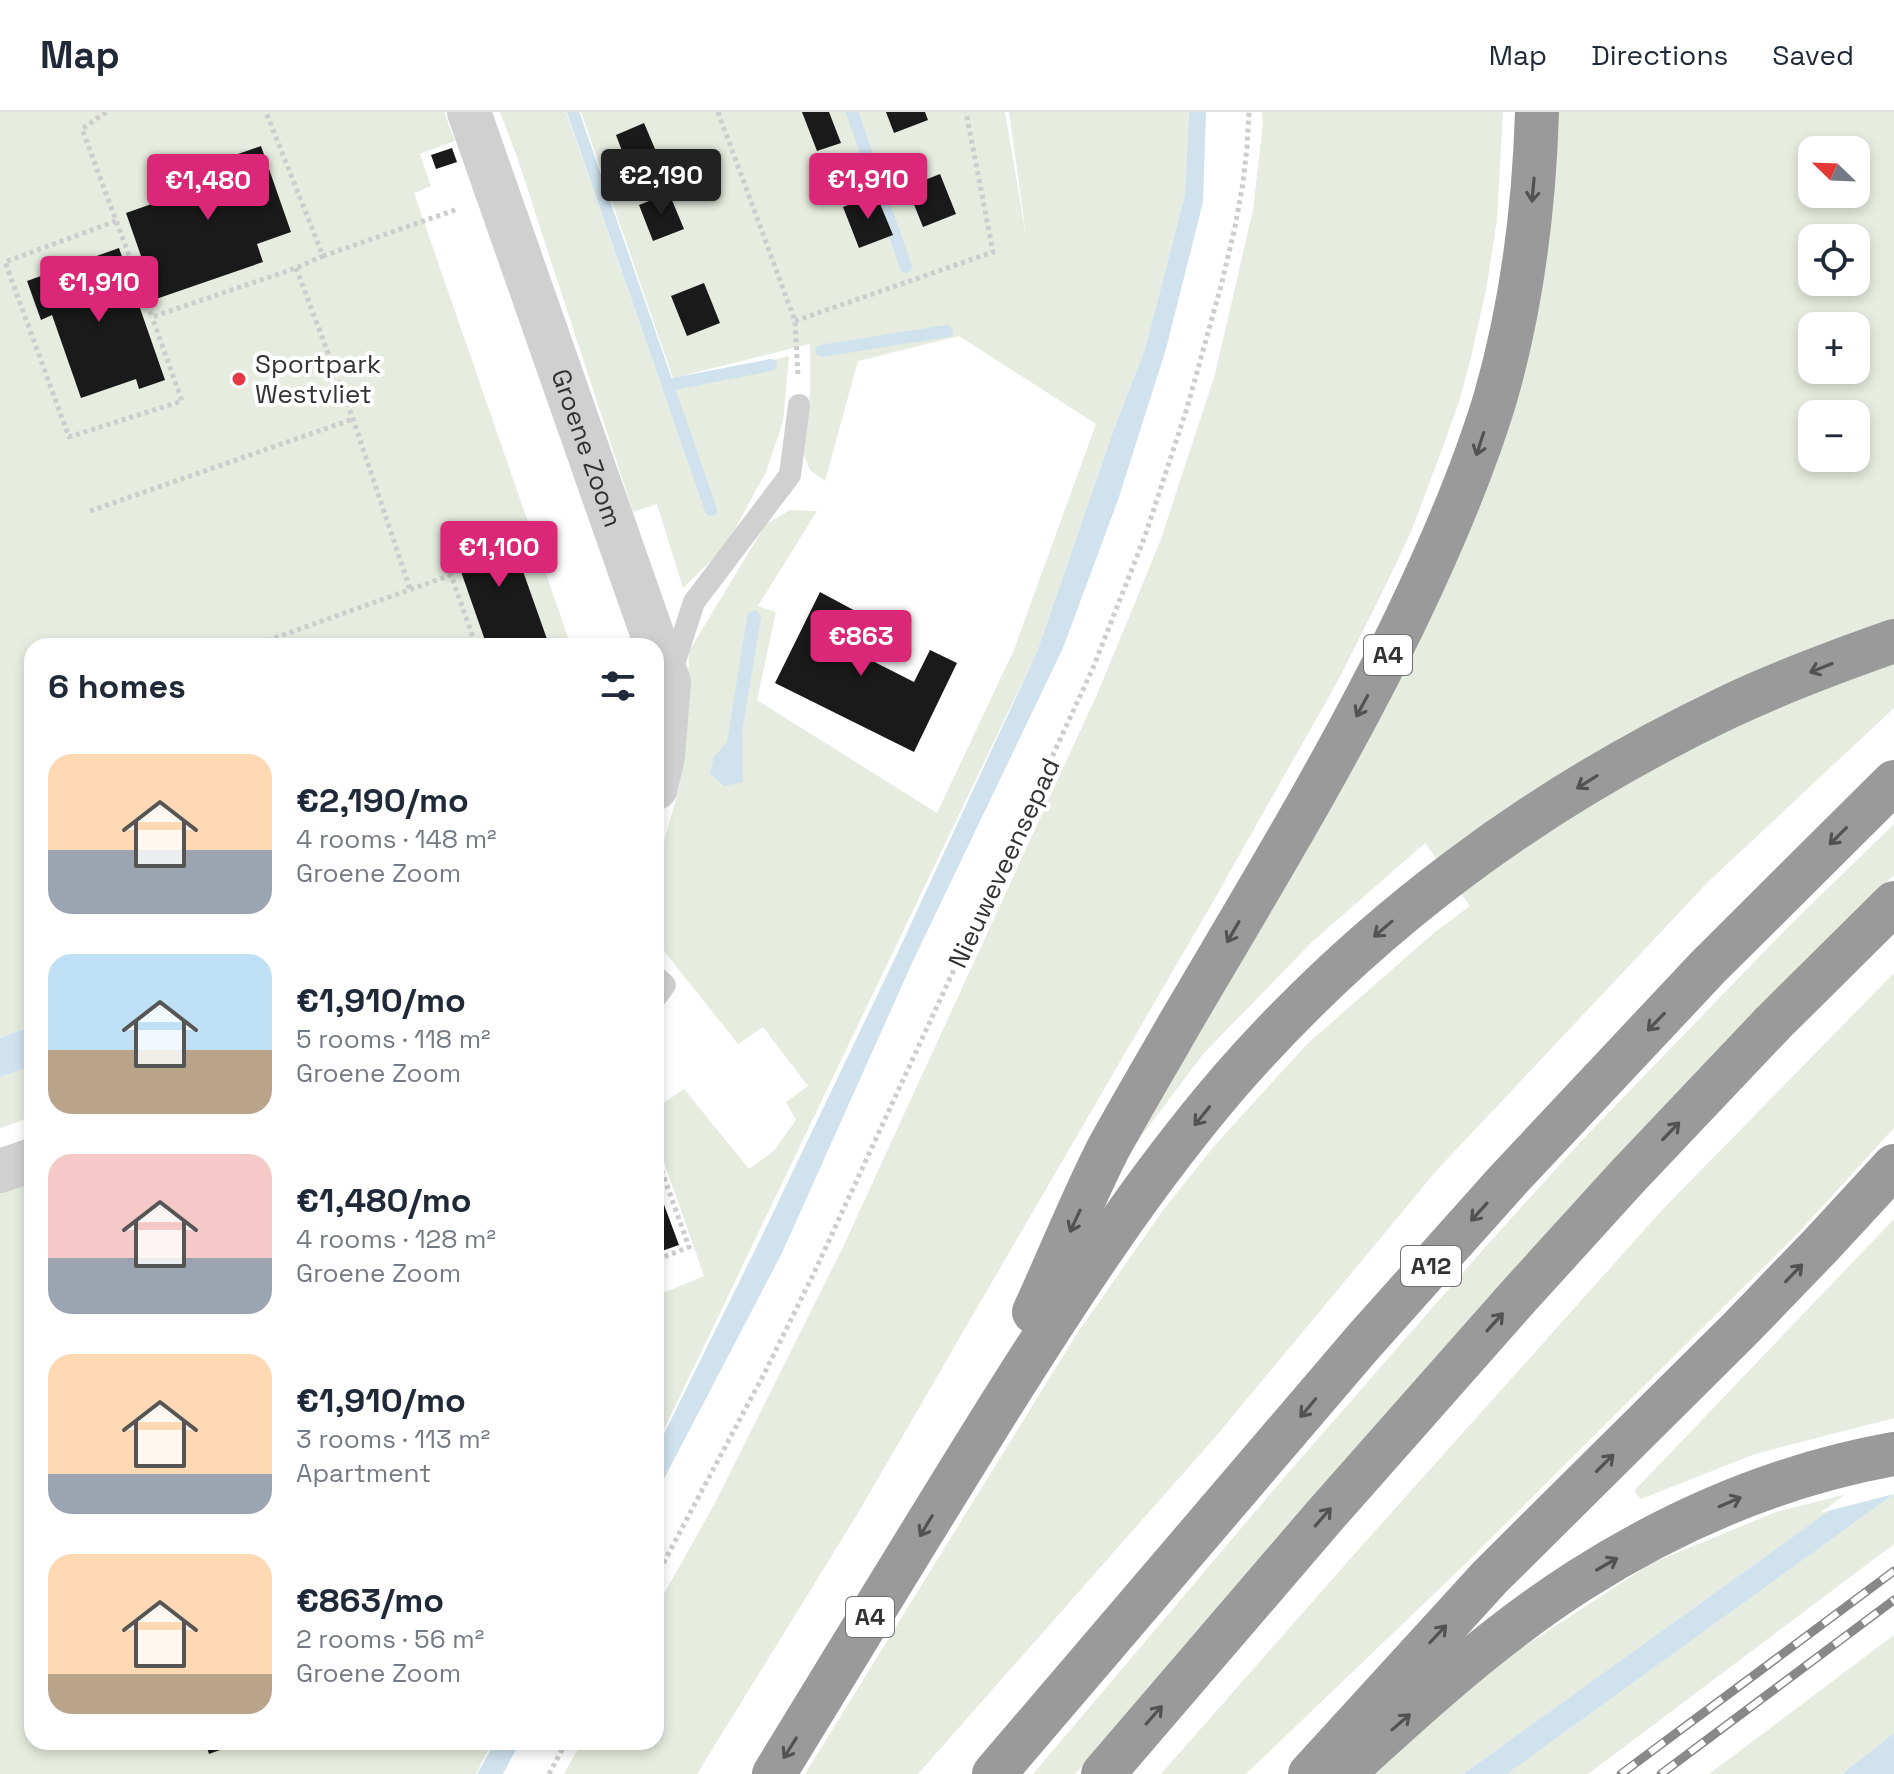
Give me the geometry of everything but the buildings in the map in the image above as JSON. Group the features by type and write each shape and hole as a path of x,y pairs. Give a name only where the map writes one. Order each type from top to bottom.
{"highway":[{"name":"A4","path":"967,1459 1108,1151 1345,738 1432,565 1469,477 1495,398 1513,323 1528,244 1537,112"},
{"name":"A4","path":"774,1774 1076,1286 1138,1198 1213,1102 1328,980 1443,880 1547,807 1615,766 1726,708 1894,641"},
{"name":"A12","path":"994,1774 1364,1341 1508,1180 1708,967 1894,782"},
{"path":"1103,1774 1517,1298 1763,1034 1894,903"},
{"path":"1310,1774 1490,1577 1740,1329 1894,1166"},
{"path":"1342,1774 1478,1655 1594,1572 1685,1522 1748,1494 1822,1470 1894,1454"}],"street":[{"name":"Groene Zoom","path":"469,112 654,638"},
{"name":"Groene Zoom","path":"664,668 669,682 664,744"},
{"path":"0,1171 24,1163"}],"lane":[{"path":"669,682 694,602 790,475 799,405"}],"path":[{"path":"106,112 82,129 152,317 182,401 69,437 5,262 116,221"},
{"path":"266,112 323,256"},
{"path":"718,112 795,321 799,405"},
{"path":"795,321 993,252 966,112"},
{"name":"Nieuweveensepad","path":"664,1562 814,1273 1099,655 1150,523 1206,345 1235,227 1249,112"},
{"path":"152,317 499,195"},
{"path":"296,268 353,419 410,589"},
{"path":"90,511 353,419"},
{"path":"274,638 451,575 473,638"},
{"path":"664,1177 689,1247 664,1257"},
{"path":"549,1774 562,1750"}],"shaded area":[{"name":"Sportpark Westvliet","path":"0,112 444,112 455,141 420,154 431,186 414,193 568,638 24,638 24,1029 0,1038"},
{"path":"500,112 566,112 663,389 789,356 783,422 766,472 725,547 683,588 657,504 633,512"},
{"path":"581,112 1005,112 1027,242 1009,112 1189,112 1185,195 1145,349 1037,652 664,1429 664,1293 704,1276 664,1162 664,1103 684,1089 749,1169 774,1151 796,1120 786,1102 808,1086 763,1027 738,1044 664,951 664,841 679,789 687,721 689,651 766,524 790,510 817,511 758,606 776,612 757,700 937,813 1013,652 1096,424 959,336 858,361 825,481 810,470 803,454 810,391 810,344 673,378"},
{"path":"1262,112 1503,112 1497,220 1486,290 1459,402 1410,534 1340,677 1210,907 858,1513 697,1774 564,1774 578,1750 664,1750 664,1594 715,1503 843,1247 1099,690 1161,539 1215,374 1253,210"},
{"path":"1557,112 1894,112 1894,708 1708,882 1437,1170 1217,1435 918,1774 805,1774 1076,1335 1164,1209 1215,1145 1307,1044 1435,932 1470,906 1425,843 1313,941 1204,1053 1127,1155 1406,664"},
{"path":"1894,824 1894,875 1800,967 1075,1774 1033,1774 1282,1480 1488,1244 1586,1136 1787,928"},
{"path":"1894,973 1894,1128 1800,1231 1461,1568 1246,1774 1161,1774 1663,1209"},
{"path":"24,1069 24,1120 0,1128 0,1077"},
{"path":"24,1182 24,1750 488,1750 476,1774 0,1774 0,1191"},
{"path":"1894,1219 1894,1418 1755,1454 1641,1499 1634,1491"},
{"path":"1855,1492 1463,1774 1367,1774 1494,1666 1652,1563 1776,1512"},
{"path":"1894,1494 1894,1544 1588,1774 1507,1774"},
{"path":"1894,1635 1894,1733 1842,1774 1709,1774"}],"water":[{"path":"1189,112 1206,112 1203,202 1166,349 1118,500 1063,648 913,961 782,1253 664,1479 664,1434 897,954 1037,652 1145,349 1185,195"},
{"path":"756,610 761,617 742,731 743,782 724,786 710,773 714,757 727,742 748,613"},
{"path":"24,1029 24,1069 0,1077 0,1038"},
{"path":"1855,1492 1894,1494 1507,1774 1463,1774"},
{"path":"1894,1733 1894,1774 1842,1774"},
{"path":"490,1750 516,1750 503,1774 477,1774"}],"pier":[{"path":"1894,1482 1894,1494 1820,1513 1854,1488"}],"waterway":[{"path":"573,112 711,510"},
{"path":"852,112 906,267"},
{"path":"821,351 947,331"},
{"path":"668,385 771,365"}],"railway":[{"path":"1621,1774 1894,1571"},
{"path":"1661,1774 1894,1600"}],"place":[{"name":"Sportpark Westvliet","path":"239,379"}]}
